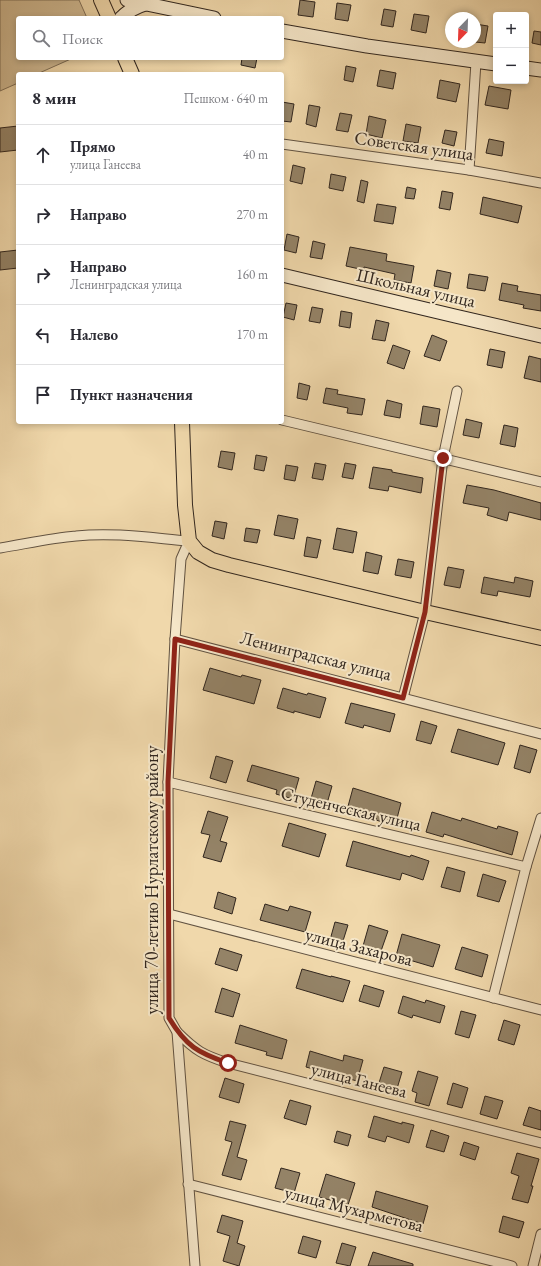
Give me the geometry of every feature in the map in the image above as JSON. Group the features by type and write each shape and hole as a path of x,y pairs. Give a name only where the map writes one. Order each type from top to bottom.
{"main road":[{"path":"101,0 108,16"},
{"path":"127,0 204,16"},
{"path":"123,16 135,7 145,4"},
{"path":"284,31 367,46 493,64"},
{"path":"126,60 131,72"},
{"path":"529,68 541,70"},
{"name":"Школьная улица","path":"284,275 541,336"},
{"path":"182,424 185,505 189,541 198,552 212,560 229,565 541,638"}],"street":[{"path":"469,170 476,62"},
{"name":"Советская улица","path":"284,144 469,170 541,183"},
{"path":"403,698 425,612 443,458 457,392"},
{"path":"284,420 541,482"},
{"path":"0,548 75,536 97,535 117,535 189,541"},
{"name":"улица 70-летию Нурлатскому району","path":"189,541 181,559 175,639 168,782 169,1018 177,1032 195,1266"},
{"name":"Ленинградская улица","path":"175,639 541,734"},
{"name":"Студенческая улица","path":"168,782 526,867"},
{"path":"493,998 526,867 541,818"},
{"name":"улица Захарова","path":"169,914 541,1010"},
{"name":"улица Ганеева","path":"177,1032 193,1048 207,1056 228,1063 541,1143"},
{"name":"улица Мухарметова","path":"188,1184 512,1266"},
{"path":"533,1266 541,1234"}],"shaded area":[{"path":"0,0 79,0 86,16 16,16 16,60 68,60 42,72 16,72 16,84 0,91"}],"building":[{"path":"300,0 315,2 313,17 298,15"},
{"path":"337,3 351,5 348,21 335,19"},
{"path":"384,9 396,11 393,27 381,25"},
{"path":"414,14 429,16 426,33 411,30"},
{"path":"481,25 488,26 485,43 481,43"},
{"path":"534,31 541,32 541,45 532,43"},
{"path":"242,60 257,60 255,68 241,65"},
{"path":"346,66 356,68 353,82 344,80"},
{"path":"380,70 396,73 393,89 377,86"},
{"path":"440,80 460,84 456,102 437,98"},
{"path":"489,86 511,90 508,109 485,105"},
{"path":"284,102 294,104 291,122 284,121"},
{"path":"309,105 320,107 316,127 306,124"},
{"path":"340,113 352,115 348,132 336,130"},
{"path":"369,116 386,120 382,138 366,134"},
{"path":"406,124 421,127 418,143 403,141"},
{"path":"16,126 16,150 0,152 0,128"},
{"path":"445,130 457,132 454,146 442,143"},
{"path":"489,139 504,142 502,156 486,153"},
{"path":"293,165 305,168 302,184 290,181"},
{"path":"331,174 346,177 343,191 329,188"},
{"path":"361,180 368,182 364,203 357,201"},
{"path":"407,187 416,189 414,199 405,198"},
{"path":"442,191 453,193 450,210 439,208"},
{"path":"483,197 522,206 518,223 480,214"},
{"path":"377,204 396,207 393,224 374,221"},
{"path":"287,234 299,237 296,253 284,250"},
{"path":"313,241 325,244 322,259 310,257"},
{"path":"350,247 387,254 386,261 414,266 411,283 394,280 395,274 364,267 364,270 346,266"},
{"path":"16,250 16,268 0,270 0,252"},
{"path":"437,270 451,273 448,289 434,286"},
{"path":"469,274 488,277 485,291 467,288"},
{"path":"502,283 518,286 517,291 541,295 541,311 523,308 524,305 499,300"},
{"path":"286,303 297,305 294,320 284,317"},
{"path":"312,307 323,309 320,323 309,321"},
{"path":"341,311 352,313 350,328 339,326"},
{"path":"376,320 389,323 385,341 372,339"},
{"path":"432,335 447,341 440,361 424,356"},
{"path":"393,345 410,351 404,369 387,363"},
{"path":"490,349 505,352 502,368 487,365"},
{"path":"529,356 541,359 541,382 524,378"},
{"path":"299,383 310,386 307,400 297,398"},
{"path":"326,388 338,390 337,394 365,399 362,415 347,413 348,408 323,403"},
{"path":"387,400 402,404 400,418 384,415"},
{"path":"423,406 440,409 437,427 420,424"},
{"path":"466,419 482,423 479,438 463,435"},
{"path":"504,425 518,428 515,447 500,444"},
{"path":"221,451 235,453 232,470 218,467"},
{"path":"256,455 267,457 264,471 254,469"},
{"path":"315,463 326,465 323,480 312,478"},
{"path":"345,463 356,465 353,479 342,477"},
{"path":"286,465 298,467 295,481 284,479"},
{"path":"373,467 423,478 421,493 389,486 388,491 369,488"},
{"path":"467,485 494,490 541,503 541,520 509,512 507,521 487,515 489,508 463,503"},
{"path":"278,515 298,519 294,539 274,535"},
{"path":"215,521 227,523 224,539 212,536"},
{"path":"246,528 260,530 257,543 244,541"},
{"path":"337,528 357,532 353,553 333,549"},
{"path":"307,537 321,540 317,558 304,556"},
{"path":"366,552 382,556 378,574 363,571"},
{"path":"398,559 414,562 411,578 395,575"},
{"path":"448,567 464,570 460,588 444,585"},
{"path":"484,577 514,583 515,577 533,581 530,597 498,591 497,596 481,593"},
{"path":"210,668 241,677 242,675 261,680 254,704 203,690"},
{"path":"283,688 307,695 308,693 326,698 320,718 277,708"},
{"path":"351,703 395,714 390,732 364,725 363,728 345,723"},
{"path":"421,721 437,726 431,744 416,740"},
{"path":"458,729 505,743 498,765 451,752"},
{"path":"520,745 537,750 530,773 514,768"},
{"path":"216,756 233,761 226,783 210,778"},
{"path":"252,765 299,778 293,799 276,794 277,790 247,781"},
{"path":"316,781 332,786 326,807 310,802"},
{"path":"353,788 401,803 395,826 376,820 376,818 347,810"},
{"path":"208,811 228,817 220,841 227,843 221,862 203,857 210,835 201,833"},
{"path":"432,812 461,821 462,818 497,829 498,826 518,832 512,855 444,834 443,837 426,832"},
{"path":"289,823 326,834 319,857 282,846"},
{"path":"353,841 410,857 411,855 429,861 423,880 402,873 400,880 346,866"},
{"path":"447,867 465,872 460,892 441,887"},
{"path":"483,874 506,881 499,902 477,896"},
{"path":"218,892 236,898 232,914 214,908"},
{"path":"265,904 288,911 290,906 311,912 305,932 260,920"},
{"path":"335,922 348,925 342,944 330,940"},
{"path":"369,925 388,931 381,951 363,946"},
{"path":"402,934 440,945 433,967 396,956"},
{"path":"462,947 488,955 482,977 455,969"},
{"path":"220,948 242,955 237,971 215,964"},
{"path":"302,969 350,981 343,1002 296,988"},
{"path":"364,985 384,991 379,1007 359,1001"},
{"path":"222,988 240,994 233,1017 215,1012"},
{"path":"403,996 425,1003 426,1000 445,1006 440,1023 413,1015 412,1018 398,1013"},
{"path":"461,1011 476,1015 469,1038 455,1034"},
{"path":"504,1020 520,1025 514,1045 498,1040"},
{"path":"240,1025 287,1040 282,1059 266,1055 267,1052 235,1043"},
{"path":"310,1051 343,1061 344,1055 363,1060 357,1081 306,1067"},
{"path":"384,1067 402,1072 396,1092 378,1086"},
{"path":"418,1071 438,1077 429,1106 415,1102 417,1093 412,1091"},
{"path":"225,1078 244,1084 239,1103 219,1097"},
{"path":"453,1083 468,1088 462,1108 447,1104"},
{"path":"485,1096 503,1101 497,1119 480,1114"},
{"path":"290,1100 311,1106 306,1125 284,1118"},
{"path":"529,1107 541,1111 541,1130 523,1125"},
{"path":"374,1116 402,1124 402,1122 414,1125 409,1143 387,1136 385,1142 368,1137"},
{"path":"230,1121 246,1125 237,1157 247,1160 241,1180 222,1175 232,1142 225,1140"},
{"path":"431,1130 449,1136 444,1152 426,1147"},
{"path":"337,1131 351,1135 348,1146 334,1142"},
{"path":"464,1142 479,1147 475,1160 460,1155"},
{"path":"517,1153 539,1159 531,1186 533,1186 528,1203 512,1199 519,1176 511,1173"},
{"path":"281,1168 300,1173 294,1193 275,1188"},
{"path":"326,1174 355,1183 348,1205 319,1197"},
{"path":"376,1191 428,1206 423,1224 372,1207"},
{"path":"222,1215 243,1221 237,1243 245,1246 239,1266 223,1261 230,1236 217,1232"},
{"path":"503,1216 524,1222 519,1238 499,1232"},
{"path":"303,1236 321,1241 316,1258 298,1253"},
{"path":"342,1243 356,1247 350,1266 336,1263"},
{"path":"373,1252 413,1264 413,1266 368,1266"}],"route":[{"path":"228,1063 207,1056 193,1048 177,1032 169,1018 168,782 175,639 403,698 425,612 443,458"}]}
